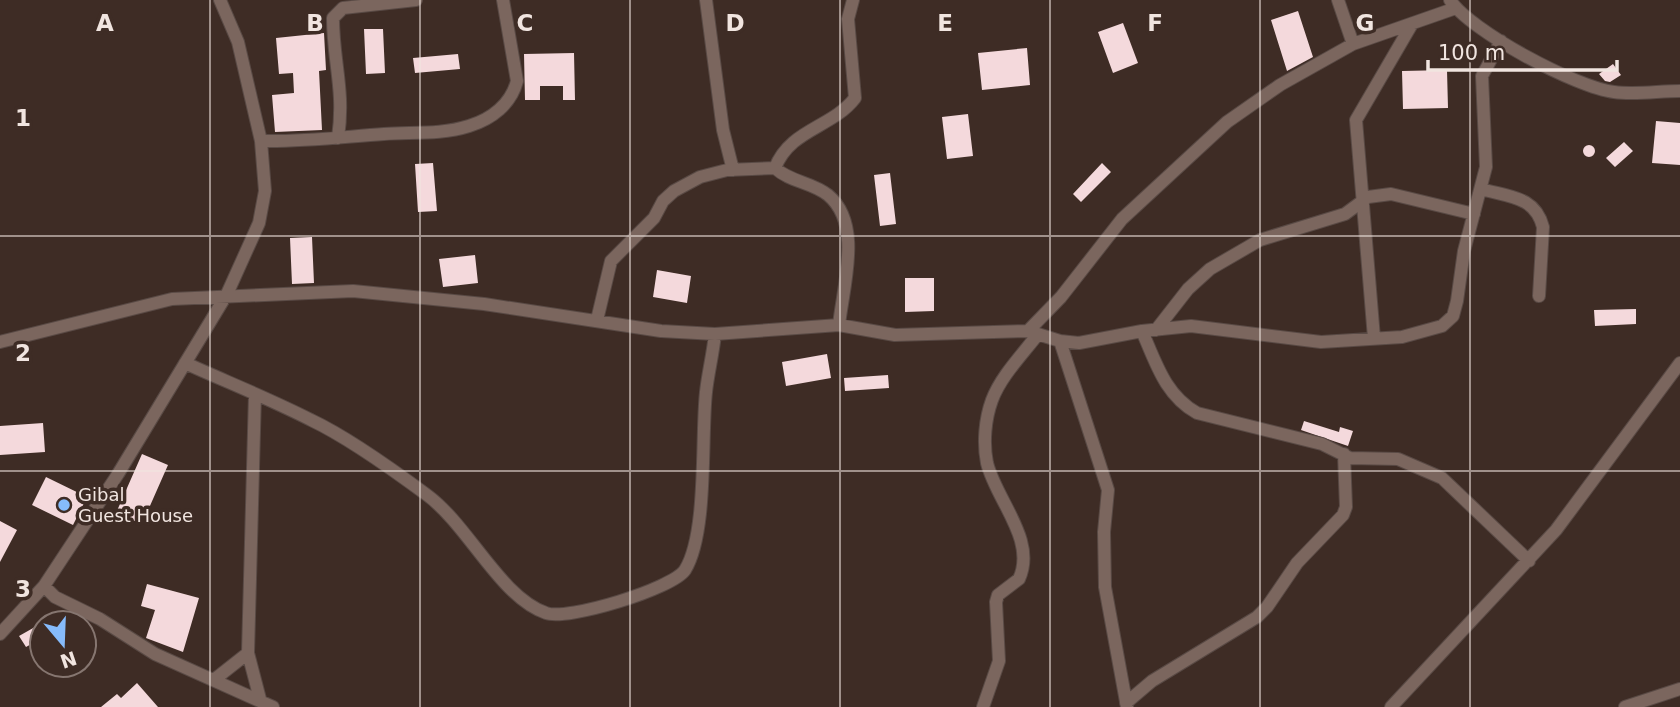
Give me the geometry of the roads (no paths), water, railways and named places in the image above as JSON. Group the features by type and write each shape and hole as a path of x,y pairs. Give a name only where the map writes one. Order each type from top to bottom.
{"street":[{"path":"0,634 44,586 185,363 227,294 258,223 265,191 261,141 238,42 220,0"},
{"path":"338,138 341,89 333,18 343,8 415,0"},
{"path":"261,141 443,132 470,126 506,104 517,81 503,0"},
{"path":"706,0 723,130 733,170"},
{"path":"775,168 796,138 845,111 855,98 848,19 853,0"},
{"path":"1338,0 1353,44"},
{"path":"983,707 999,661 996,602 999,595 1019,579 1023,555 1020,538 987,464 985,427 992,399 1033,333 1122,219 1227,122 1280,85 1353,44 1412,24 1453,4 1501,41 1584,85 1615,92 1680,91"},
{"path":"1374,338 1356,120 1412,24"},
{"path":"0,342 172,299 227,294 354,291 597,320 640,328 715,334 839,325 895,335 1033,333 1079,343 1142,331 1191,326 1321,342 1402,337 1442,326 1452,316 1486,167 1482,76 1501,41"},
{"path":"597,320 611,261 654,218 663,201 674,191 700,177 733,170 775,168 783,176 816,187 829,196 845,214 848,242 839,325"},
{"path":"1481,189 1534,206 1541,217 1543,228 1539,296"},
{"path":"1156,330 1188,289 1210,269 1260,240 1345,214 1379,193 1474,214"},
{"path":"1142,331 1167,387 1180,403 1197,413 1322,444 1350,458 1398,459 1442,478 1529,561"},
{"path":"185,363 314,421 429,496 474,541 519,600 548,614 573,614 668,584 684,571 700,510 706,390 715,334"},
{"path":"1060,341 1108,490 1104,532 1105,587 1127,705"},
{"path":"1391,707 1556,530 1680,363"},
{"path":"255,394 248,653 260,699"},
{"path":"1127,705 1152,681 1257,617 1267,607 1297,563 1343,515 1346,507 1344,454"},
{"path":"44,586 55,597 100,619 155,654 273,707"},
{"path":"215,679 248,653"},
{"path":"1625,707 1680,689"}],"place":[{"name":"Gibal Guest House","path":"64,505"}]}
